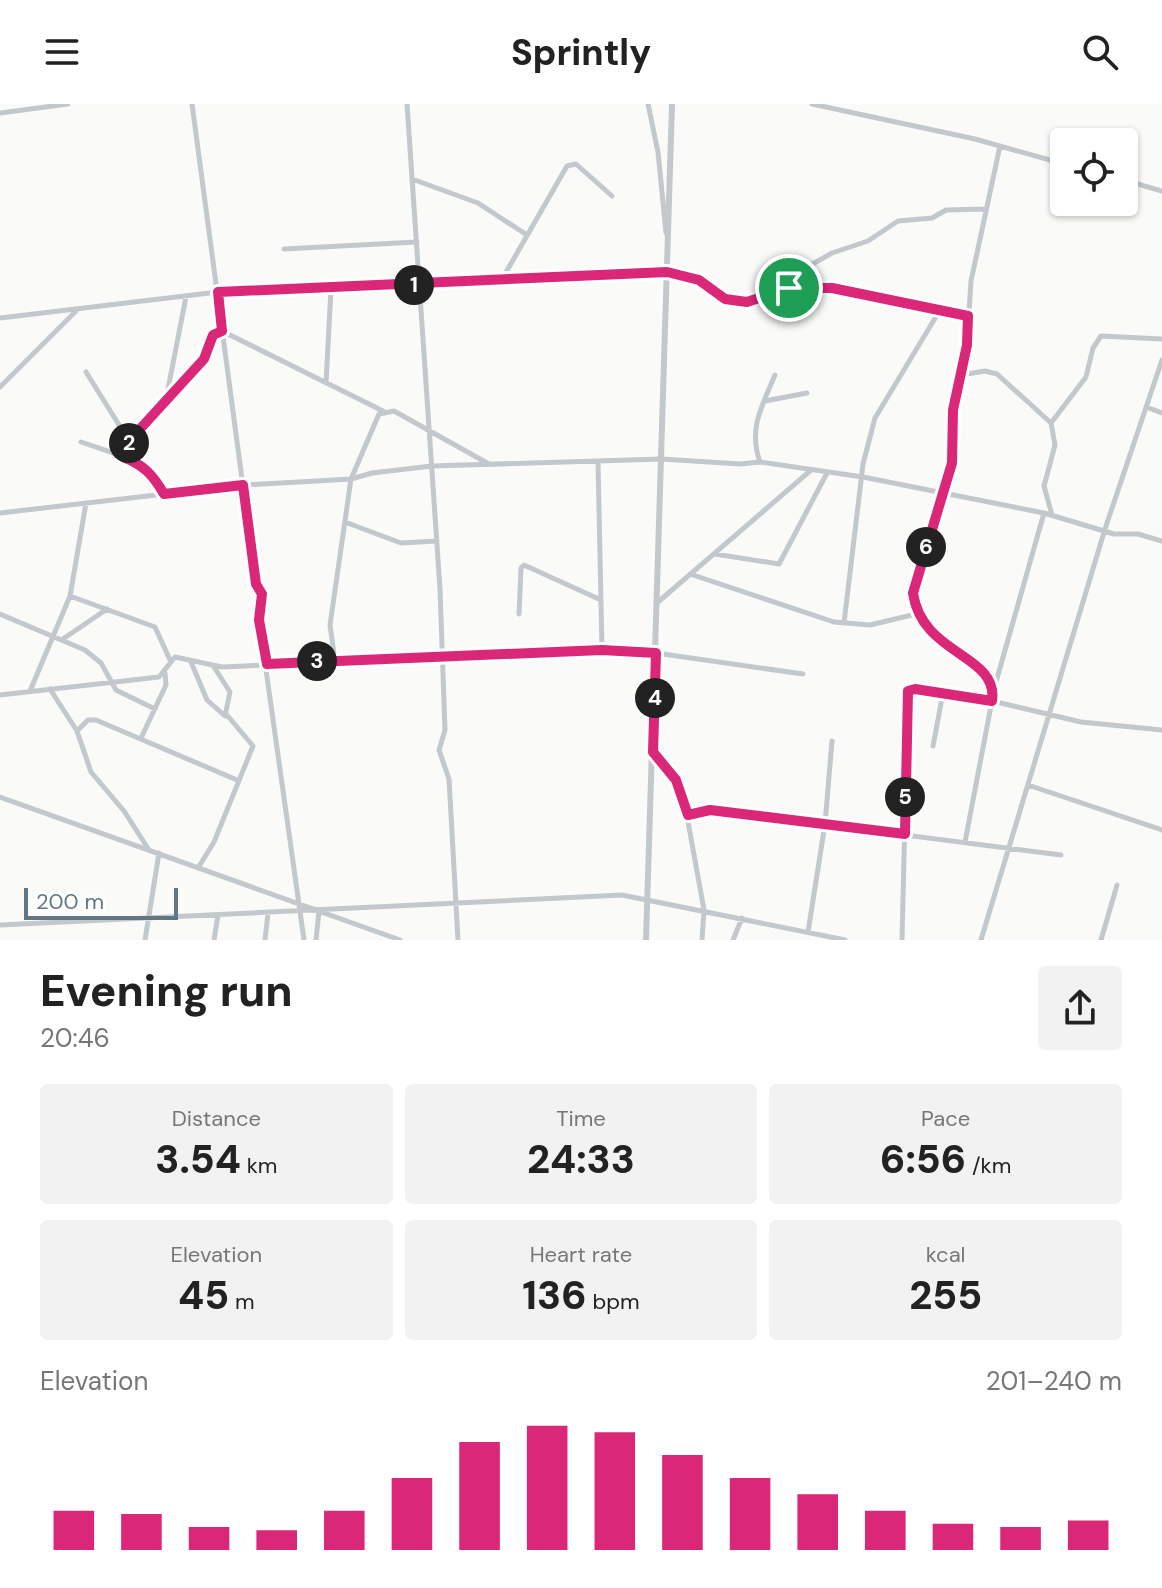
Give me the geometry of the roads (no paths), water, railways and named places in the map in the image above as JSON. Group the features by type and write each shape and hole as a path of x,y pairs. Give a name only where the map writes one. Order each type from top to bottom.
{"street":[{"path":"0,113 68,104"},
{"path":"192,104 256,584 262,594 259,620 304,940"},
{"path":"407,104 443,656 445,730 439,750 449,779 458,940"},
{"path":"648,104 658,152 668,249"},
{"path":"646,940 672,104"},
{"path":"812,104 1050,160"},
{"path":"994,690 981,665 944,647 916,614 913,593 917,569 952,463 953,410 986,209 1000,146"},
{"path":"501,281 570,164 582,167 612,196"},
{"path":"412,179 478,203 527,235"},
{"path":"1138,184 1162,191"},
{"path":"789,288 809,266 832,253 868,241 898,221 932,218 946,210 986,209"},
{"path":"284,249 417,242"},
{"path":"0,318 218,292 667,272 699,280 725,299 747,302 789,288 832,288 968,316"},
{"path":"326,383 331,289"},
{"path":"166,399 186,297"},
{"path":"844,623 863,477 875,418 940,310"},
{"path":"0,387 76,311"},
{"path":"222,331 384,411 394,411 489,464"},
{"path":"123,457 129,441 204,359 213,335 222,331"},
{"path":"1051,423 1086,377 1093,348 1101,336 1162,339"},
{"path":"981,940 1007,848 1052,715 1105,529 1162,360"},
{"path":"961,375 985,371 997,374 1051,423 1055,445 1044,486 1052,515"},
{"path":"86,372 129,441"},
{"path":"760,462 753,443 755,423 775,375"},
{"path":"764,401 807,393"},
{"path":"1146,407 1162,413"},
{"path":"335,661 330,625 351,479 379,414 384,411"},
{"path":"81,442 139,463 153,475 164,494"},
{"path":"0,513 243,485 351,479 372,473 432,466 662,459 740,464 760,462 943,490 1052,515 1122,536 1138,534 1162,541"},
{"path":"598,461 602,650"},
{"path":"658,602 810,471"},
{"path":"714,554 779,564 827,473"},
{"path":"30,691 70,596 86,503"},
{"path":"965,842 994,690 1044,513"},
{"path":"345,522 401,543 437,541"},
{"path":"519,614 521,568 524,565 601,600"},
{"path":"690,574 844,623 870,625 916,614"},
{"path":"70,596 155,627 170,660"},
{"path":"62,640 109,609"},
{"path":"0,614 85,650 101,663 108,682 132,701 155,709"},
{"path":"140,739 166,685 165,673 170,660 175,657 214,666 602,650 656,653 803,674"},
{"path":"191,662 207,700 227,715 253,746 214,842 197,868"},
{"path":"214,666 230,692 227,715"},
{"path":"0,692 8,694 165,673"},
{"path":"50,689 77,731 91,772 124,811 149,850"},
{"path":"902,940 908,691 992,701 1081,722 1162,730"},
{"path":"933,746 943,693"},
{"path":"77,731 88,720 96,720 237,780"},
{"path":"808,932 825,824 832,741"},
{"path":"653,752 676,780 688,815 704,910 702,940"},
{"path":"1028,785 1162,830"},
{"path":"0,797 400,940"},
{"path":"688,815 710,810 1061,855"},
{"path":"145,940 159,853"},
{"path":"1101,940 1117,885"},
{"path":"0,925 622,895 845,940"},
{"path":"316,940 319,911"},
{"path":"265,940 268,913"},
{"path":"214,940 218,915"},
{"path":"733,940 742,918"}]}
